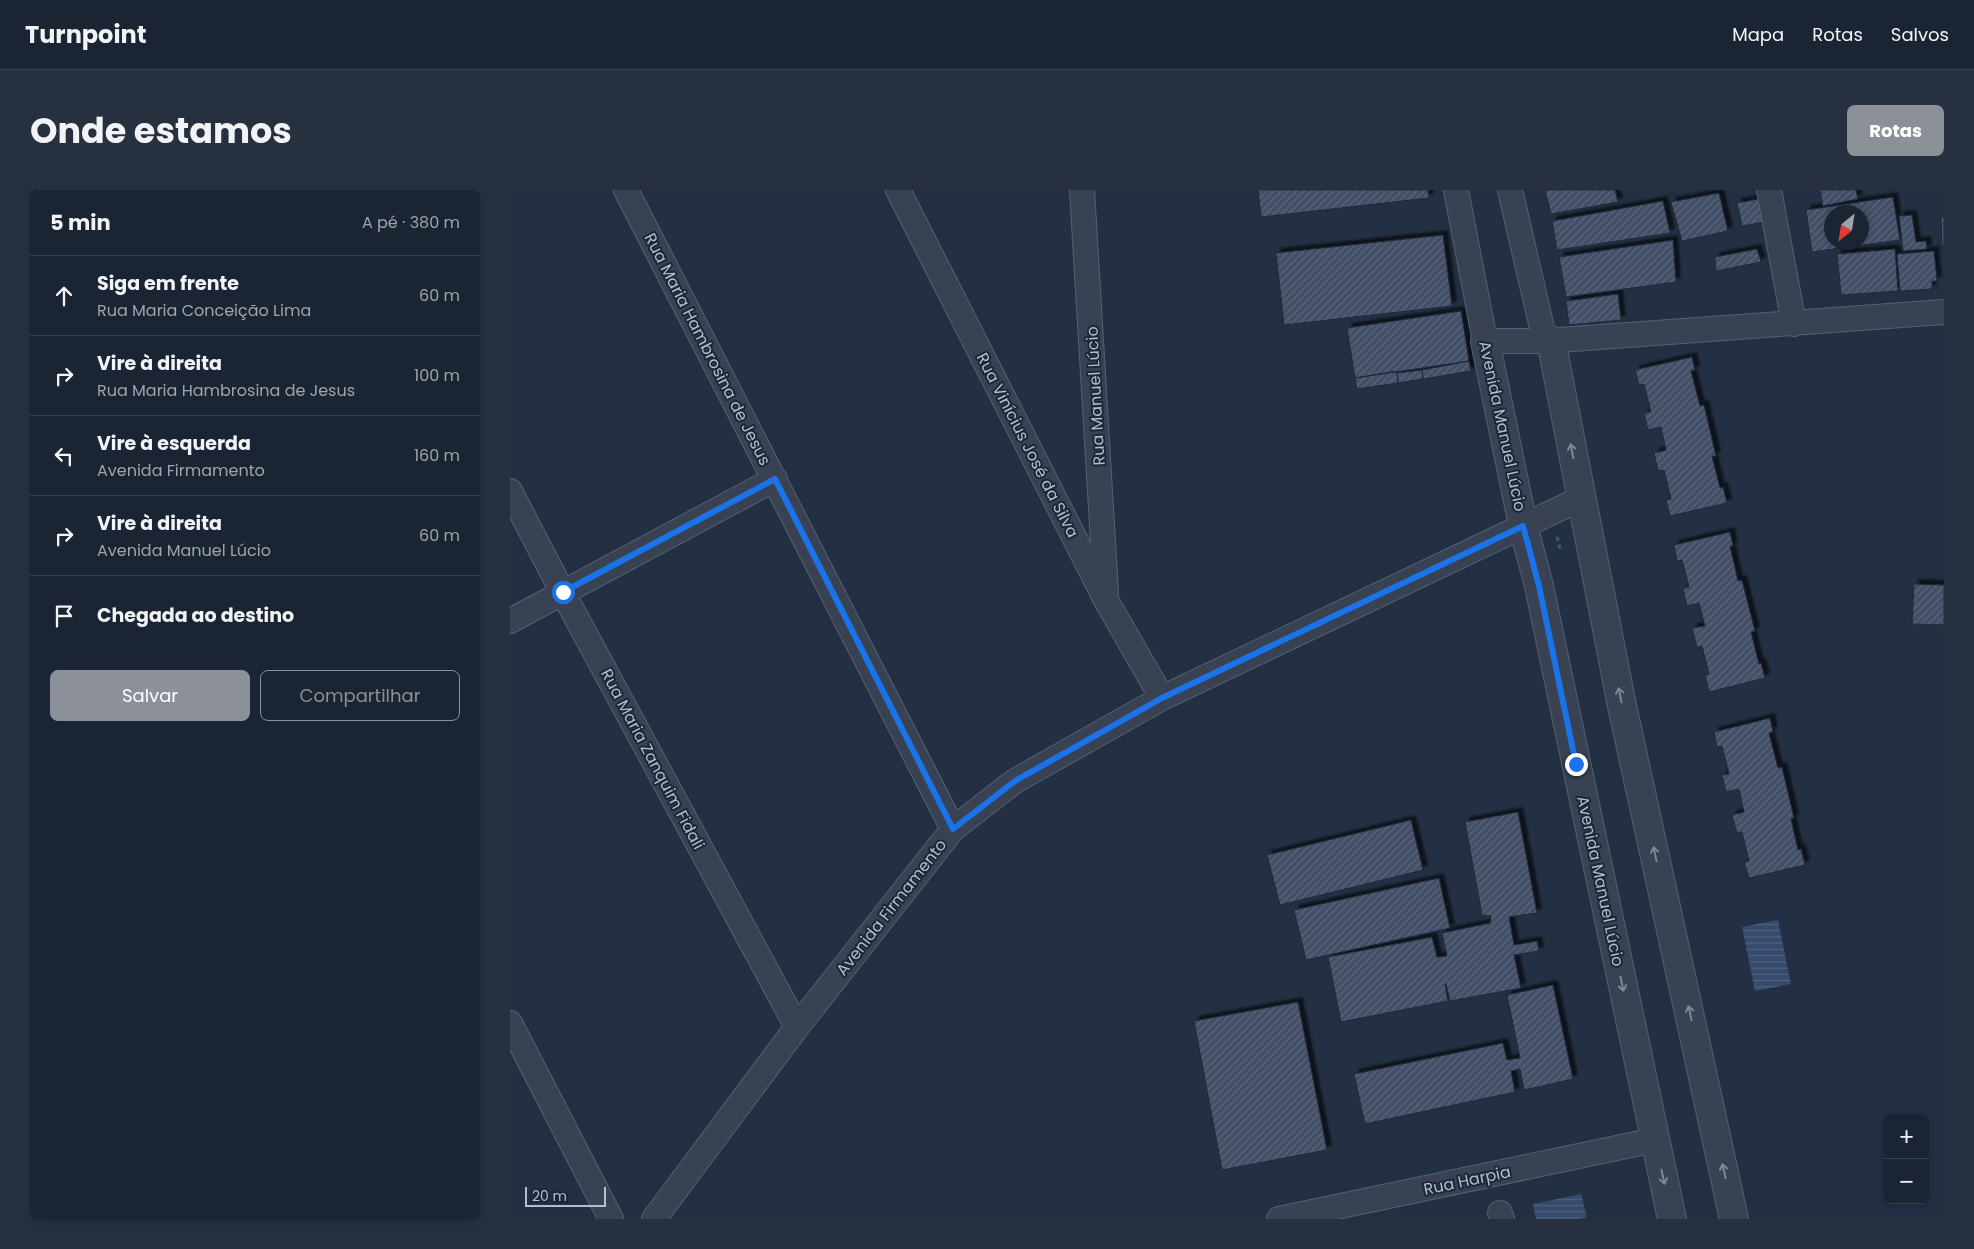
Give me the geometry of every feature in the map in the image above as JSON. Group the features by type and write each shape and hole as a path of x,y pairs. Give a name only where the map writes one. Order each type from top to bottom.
{"street":[{"name":"Rua Maria Hambrosina de Jesus","path":"626,190 953,829"},
{"name":"Rua Vinícius José da Silva","path":"898,190 1107,602 1162,698"},
{"name":"Rua Manuel Lúcio","path":"1082,190 1107,602"},
{"name":"Avenida Manuel Lúcio","path":"1456,190 1523,526 1539,586 1672,1219"},
{"path":"1510,190 1548,341 1582,498 1621,701 1734,1219"},
{"path":"1768,190 1794,324"},
{"path":"1485,341 1548,341 1944,312"},
{"path":"510,621 775,479"},
{"name":"Rua Maria Zanquim Fidali","path":"510,491 797,1027"},
{"name":"Avenida Firmamento","path":"654,1219 797,1027 953,829 1015,781 1162,698 1582,498"},
{"path":"510,1023 611,1219"},
{"name":"Rua Harpia","path":"1279,1219 1655,1140"}],"water":[{"path":"1778,920 1791,984 1755,991 1742,927"},
{"path":"1581,1194 1587,1217 1579,1219 1536,1219 1533,1204"}],"building":[{"path":"1258,190 1428,190 1429,198 1261,217"},
{"path":"1545,190 1615,190 1618,202 1551,214"},
{"path":"1820,190 1856,190 1858,199 1823,206"},
{"path":"1719,193 1728,231 1682,241 1671,202"},
{"path":"1893,197 1900,240 1869,244 1869,205 1839,205"},
{"path":"1764,198 1770,221 1742,226 1737,203"},
{"path":"1663,201 1670,233 1557,250 1552,221"},
{"path":"1824,207 1824,250 1827,250 1812,252 1806,210"},
{"path":"1912,215 1916,242 1926,241 1927,249 1903,251 1899,216"},
{"path":"1941,217 1944,217 1944,246 1942,246"},
{"path":"1443,235 1452,306 1284,325 1276,253"},
{"path":"1673,240 1676,282 1566,297 1559,257"},
{"path":"1757,249 1761,262 1716,271 1715,257"},
{"path":"1895,249 1898,291 1841,295 1837,254"},
{"path":"1934,251 1937,281 1932,281 1932,289 1900,291 1897,254"},
{"path":"1618,294 1621,320 1569,325 1566,301"},
{"path":"1461,311 1469,361 1355,378 1347,328"},
{"path":"1692,357 1695,370 1691,371 1700,406 1704,405 1716,456 1712,456 1720,488 1723,487 1727,503 1670,516 1666,500 1671,499 1664,470 1658,471 1654,453 1666,450 1661,427 1648,430 1644,413 1651,412 1644,384 1639,385 1635,370"},
{"path":"1469,361 1471,371 1423,379 1422,370"},
{"path":"1422,370 1423,379 1398,383 1397,373"},
{"path":"1397,371 1398,383 1357,389 1355,378"},
{"path":"1730,532 1733,546 1730,546 1738,581 1742,580 1755,631 1751,632 1759,664 1761,663 1765,678 1709,692 1705,675 1709,674 1702,646 1697,647 1692,628 1705,626 1699,603 1687,606 1683,589 1689,587 1682,560 1677,561 1674,545"},
{"path":"1914,584 1944,585 1944,625 1912,624"},
{"path":"1770,718 1773,732 1769,733 1778,768 1782,767 1794,818 1791,819 1798,850 1801,849 1805,865 1749,878 1744,862 1749,861 1742,832 1737,833 1732,815 1744,812 1739,789 1726,792 1722,775 1729,774 1722,746 1717,747 1714,732"},
{"path":"1518,812 1537,913 1509,917 1514,945 1537,941 1539,951 1514,955 1521,988 1450,1001 1445,984 1448,1001 1341,1022 1328,957 1432,937 1437,957 1447,956 1442,933 1490,923 1491,916 1482,915 1465,822"},
{"path":"1411,820 1423,870 1280,905 1267,855"},
{"path":"1439,878 1450,928 1306,960 1294,910"},
{"path":"1553,985 1573,1079 1524,1090 1520,1069 1511,1071 1515,1092 1365,1124 1354,1074 1503,1043 1507,1060 1520,1058 1507,995"},
{"path":"1298,1002 1327,1150 1222,1170 1194,1021"}],"route":[{"path":"563,592 775,479 953,829 1015,781 1162,698 1523,526 1539,586 1576,764"}]}
